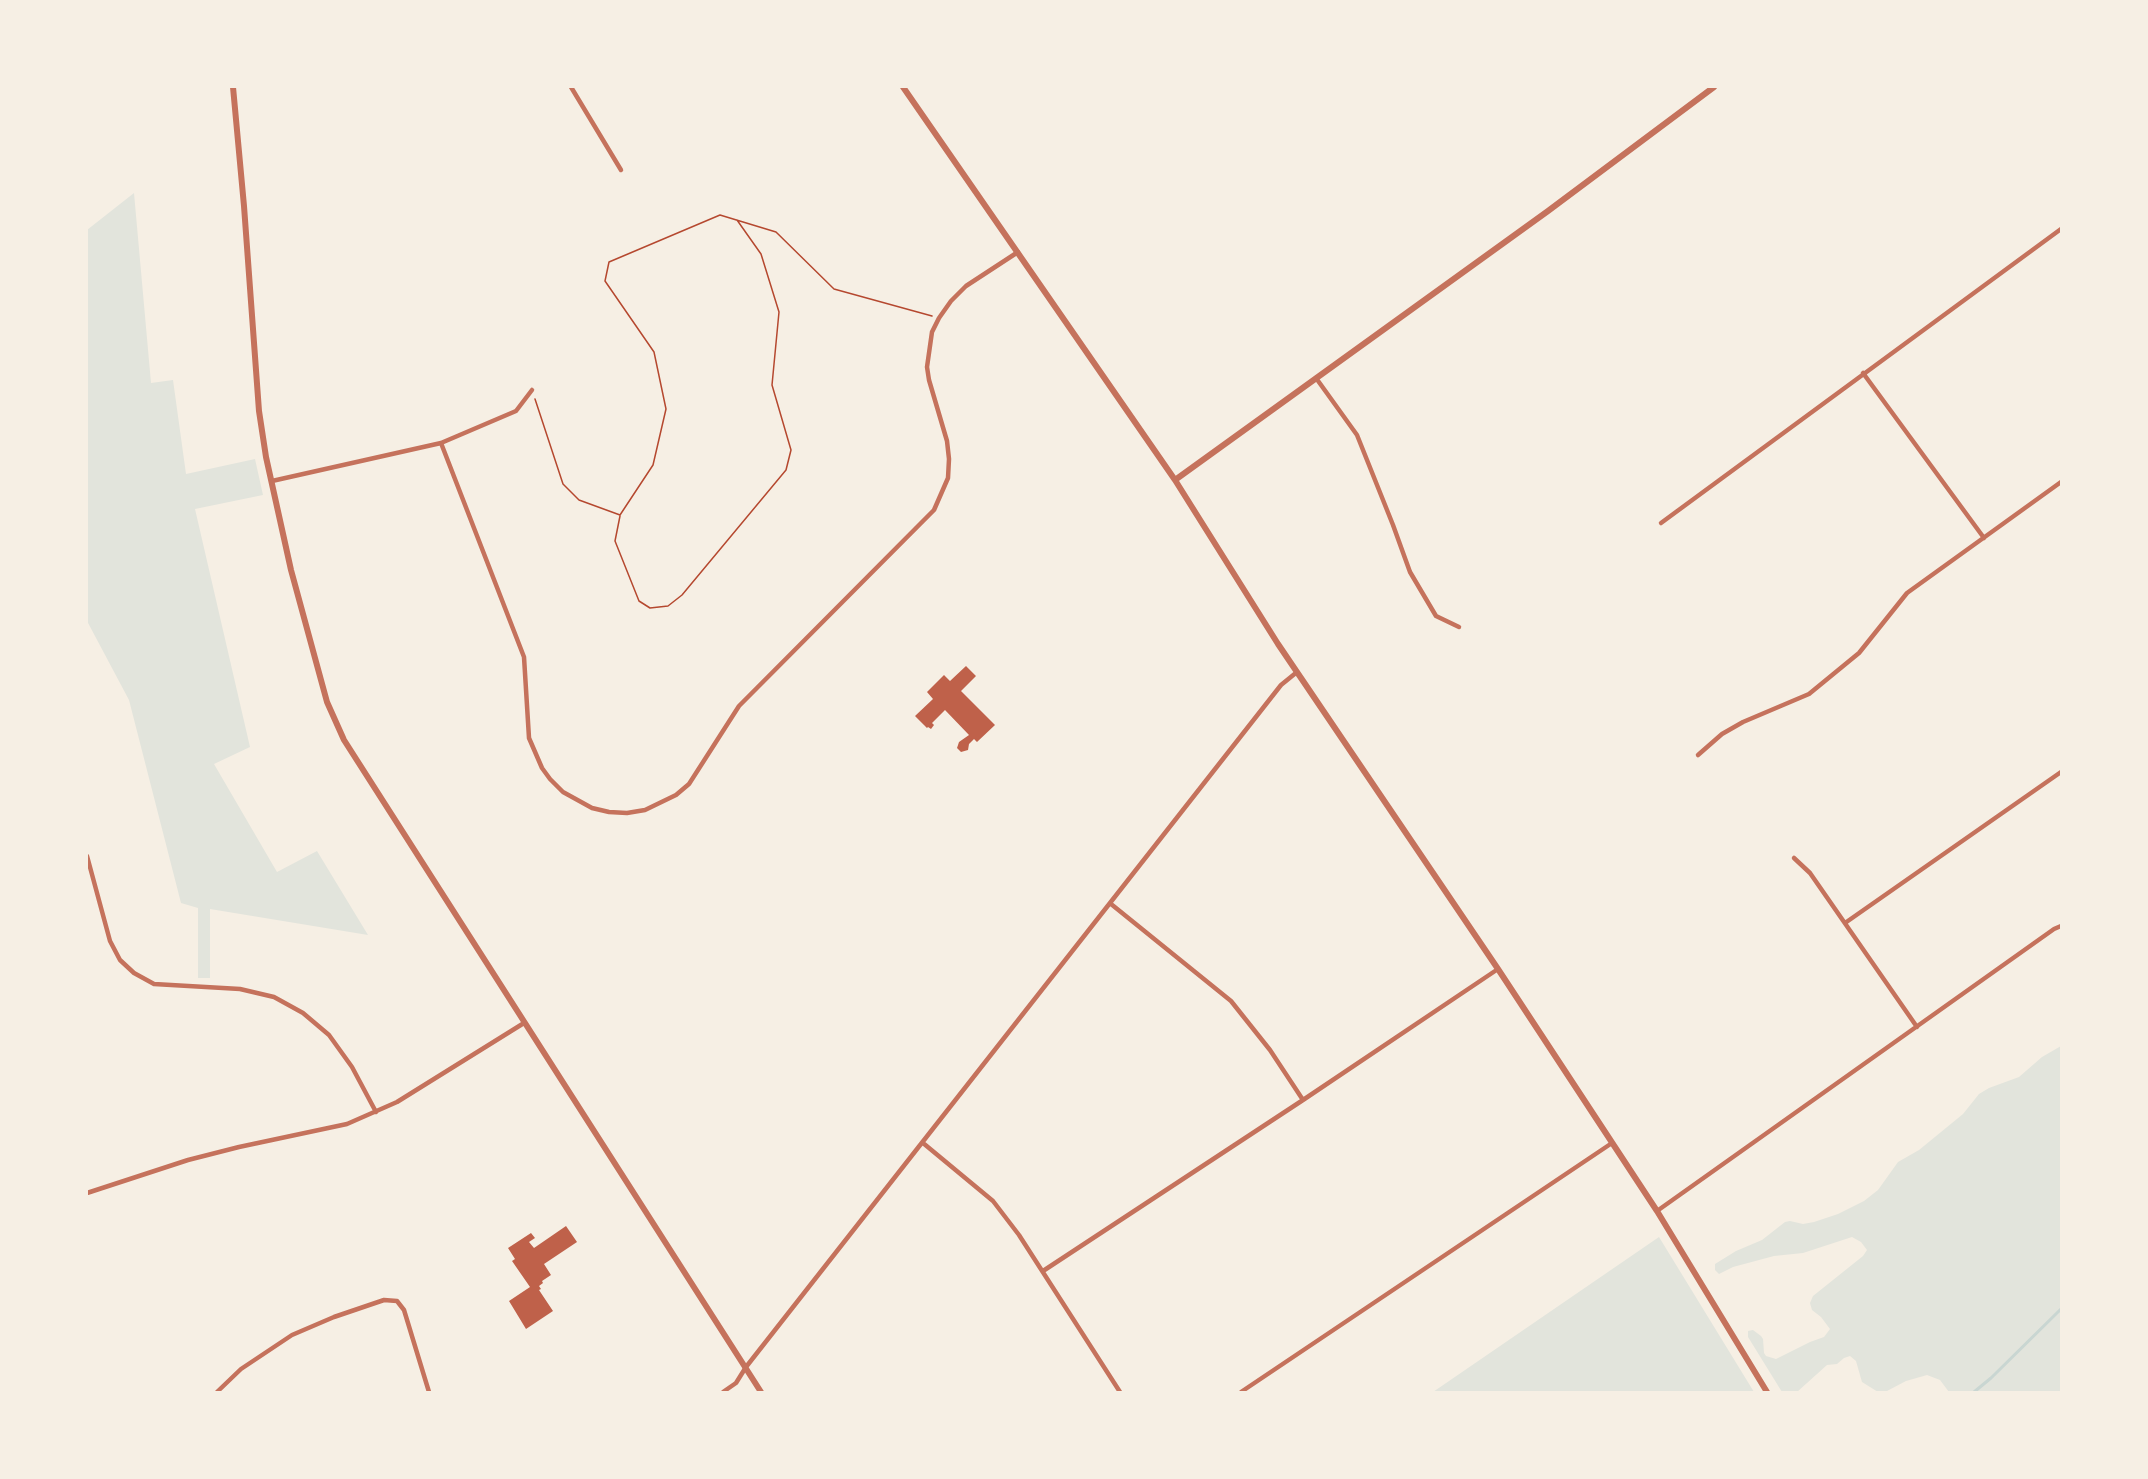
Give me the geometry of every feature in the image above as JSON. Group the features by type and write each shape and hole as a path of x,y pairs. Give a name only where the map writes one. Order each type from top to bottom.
{"street":[{"path":"233,87 259,411 272,481 312,652 327,702 344,740 761,1392"},
{"path":"571,87 621,170"},
{"path":"903,87 1175,480 1297,672 1498,969 1657,1211 1767,1392"},
{"path":"1175,480 1538,218 1714,87"},
{"path":"1661,523 2061,229"},
{"path":"441,443 524,657 530,738 542,768 563,792 592,808 627,813 645,810 676,795 689,784 739,706 934,510 948,478 949,459 947,441 927,367 932,332 951,301 966,286 1018,252"},
{"path":"1863,373 1984,538"},
{"path":"1316,378 1356,435 1410,572 1436,616 1459,627"},
{"path":"272,481 441,443 516,411 532,390"},
{"path":"1698,755 1722,734 1743,722 1809,694 1859,653 1907,593 2061,482"},
{"path":"723,1392 736,1383 746,1367 1281,685 1297,672"},
{"path":"1845,923 2061,772"},
{"path":"87,856 110,941 120,960 134,973 154,984 251,992 274,998 303,1012 329,1035 352,1067 376,1112"},
{"path":"1794,858 1810,873 1917,1026"},
{"path":"1111,904 1231,1001 1270,1050 1303,1100"},
{"path":"1657,1211 2061,926"},
{"path":"1043,1271 1498,969"},
{"path":"87,1193 188,1160 347,1124 376,1112 524,1023"},
{"path":"923,1143 993,1201 1043,1271 1120,1392"},
{"path":"1241,1392 1612,1143"},
{"path":"217,1392 241,1369 292,1335 334,1317 384,1300 397,1301 404,1310 429,1392"}],"path":[{"path":"737,220 761,254 779,312 772,385 791,450 786,470 682,595 668,606 650,608 639,601 615,541 620,515 653,465 666,410 654,352 605,281 609,262 720,215 737,220 776,232 834,289 939,318"},
{"path":"532,390 563,484 579,500 620,515"}],"shaded area":[{"path":"134,193 151,383 173,380 186,474 255,459 263,495 195,509 250,747 214,764 277,872 317,851 368,935 210,909 210,978 198,978 198,908 181,903 129,700 87,621 87,230"},
{"path":"2061,1046 2061,1392 1949,1392 1940,1380 1927,1375 1906,1381 1887,1391 1878,1392 1862,1382 1856,1361 1850,1356 1837,1364 1827,1365 1797,1392 1782,1392 1748,1337 1748,1331 1753,1330 1761,1336 1764,1353 1776,1359 1824,1337 1830,1329 1812,1310 1810,1303 1813,1296 1863,1256 1867,1250 1861,1242 1852,1237 1803,1253 1774,1256 1733,1267 1719,1274 1715,1270 1715,1264 1736,1251 1762,1240 1785,1222 1803,1224 1814,1222 1838,1214 1864,1201 1878,1190 1898,1162 1919,1150 1963,1114 1979,1094 2019,1077 2042,1057"},
{"path":"1659,1237 1754,1392 1433,1392"}],"building":[{"path":"966,666 976,676 961,691 995,725 977,742 974,739 969,744 968,750 961,752 957,748 959,742 969,735 945,710 932,723 934,725 931,729 915,716 933,699 927,692 944,675 950,681"},
{"path":"566,1226 577,1242 544,1264 551,1275 539,1286 541,1289 539,1290 553,1311 526,1329 509,1301 530,1287 512,1261 515,1259 508,1248 531,1233 535,1238 529,1242 534,1248"}],"waterway":[{"path":"1974,1392 2061,1309"}]}
